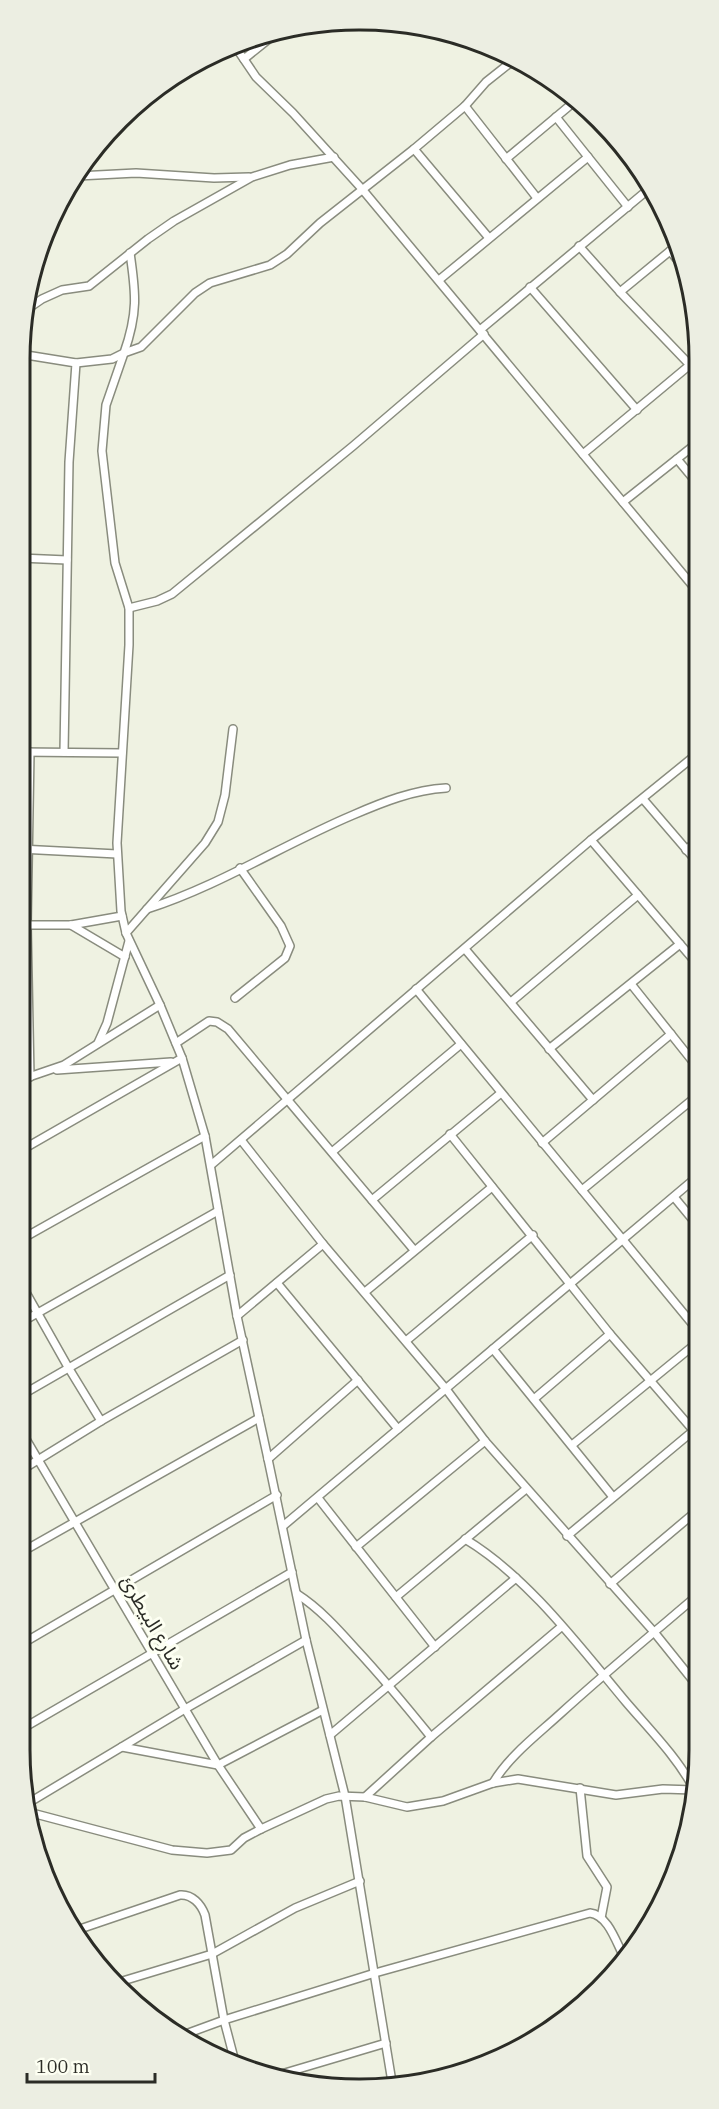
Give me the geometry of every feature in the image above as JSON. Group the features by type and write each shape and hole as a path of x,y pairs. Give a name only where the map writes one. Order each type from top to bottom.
{"street":[{"path":"243,59 261,45"},
{"path":"239,53 267,90 293,113 334,156 689,581"},
{"path":"30,356 76,363 112,359 134,351 195,293 210,283 270,265 287,254 320,223 465,106 486,82 507,65"},
{"path":"465,106 537,198"},
{"path":"506,159 569,106"},
{"path":"556,117 628,207"},
{"path":"414,149 489,238"},
{"path":"35,304 62,290 89,286 174,221 252,177 290,165 334,156"},
{"path":"439,280 588,157"},
{"path":"86,176 136,173 214,178 252,177"},
{"path":"129,608 157,601 172,594 345,453 530,287 644,193"},
{"path":"579,246 621,292 689,358"},
{"path":"621,292 671,251"},
{"path":"130,253 136,293 133,327 106,405 102,451 115,563 129,608 129,645 117,854 122,916 126,933 182,1058 205,1136 237,1316 277,1495 306,1640 345,1796 391,2077"},
{"path":"530,287 637,410"},
{"path":"64,752 69,462 76,363"},
{"path":"583,454 689,365"},
{"path":"623,502 689,449"},
{"path":"677,459 689,473"},
{"path":"30,558 67,560"},
{"path":"126,933 205,843 218,822 225,795 233,729"},
{"path":"30,752 122,753"},
{"path":"211,1165 591,840 689,761"},
{"path":"147,909 179,897 326,826 375,805 407,794 446,788"},
{"path":"643,799 689,853"},
{"path":"591,840 689,954"},
{"path":"30,850 117,854"},
{"path":"235,998 285,958 290,946 281,926 240,868"},
{"path":"511,1002 638,895"},
{"path":"30,925 71,925 122,916"},
{"path":"71,925 125,957"},
{"path":"96,1045 107,1023 129,940"},
{"path":"549,1049 680,944"},
{"path":"465,949 593,1100"},
{"path":"631,984 689,1057"},
{"path":"416,990 689,1320"},
{"path":"30,1077 64,1065 160,1005"},
{"path":"176,1043 212,1020 234,1036 414,1250"},
{"path":"542,1143 671,1034"},
{"path":"332,1152 461,1044"},
{"path":"30,1145 182,1058"},
{"path":"50,1071 174,1062"},
{"path":"372,1200 501,1093"},
{"path":"582,1190 689,1102"},
{"path":"450,1134 610,1334 689,1426"},
{"path":"30,1234 205,1136"},
{"path":"241,1140 323,1244 446,1389 485,1441 654,1632 689,1676"},
{"path":"283,1526 689,1184"},
{"path":"365,1292 492,1187"},
{"path":"674,1197 689,1215"},
{"path":"30,1317 218,1211"},
{"path":"406,1341 533,1235"},
{"path":"237,1316 323,1244"},
{"path":"30,1390 230,1275"},
{"path":"277,1283 398,1429"},
{"path":"30,1298 101,1421"},
{"path":"534,1399 610,1334"},
{"path":"30,1465 101,1421 243,1340"},
{"path":"493,1349 614,1497"},
{"path":"572,1445 689,1349"},
{"path":"268,1459 358,1380"},
{"path":"30,1547 259,1418"},
{"path":"567,1536 689,1434"},
{"path":"356,1547 485,1441"},
{"name":"شارع البيطرئ","path":"30,1447 218,1765 261,1829"},
{"path":"396,1597 526,1489"},
{"path":"30,1639 277,1495"},
{"path":"318,1497 435,1647"},
{"path":"610,1584 689,1517"},
{"path":"465,1539 492,1557 516,1578 561,1626 676,1761 687,1779"},
{"path":"30,1724 292,1572"},
{"path":"330,1735 516,1578"},
{"path":"297,1593 330,1621 390,1686 431,1737"},
{"path":"493,1783 522,1748 603,1675 689,1602"},
{"path":"365,1797 431,1737 561,1626"},
{"path":"34,1800 306,1640"},
{"path":"122,1747 218,1765 323,1710"},
{"path":"36,1814 121,1838 172,1850 201,1853 230,1850 244,1838 261,1829 326,1799 345,1796 365,1797 402,1807 413,1806 443,1801 493,1783 518,1779 616,1795 663,1789 686,1790"},
{"path":"580,1788 588,1857 607,1887 600,1918"},
{"path":"125,1980 212,1954 295,1908 360,1881"},
{"path":"83,1928 184,1894 191,1897 204,1912 224,2020 233,2054"},
{"path":"191,2032 375,1973 590,1913 594,1913 608,1925 621,1950"},
{"path":"289,2072 386,2043"}]}
